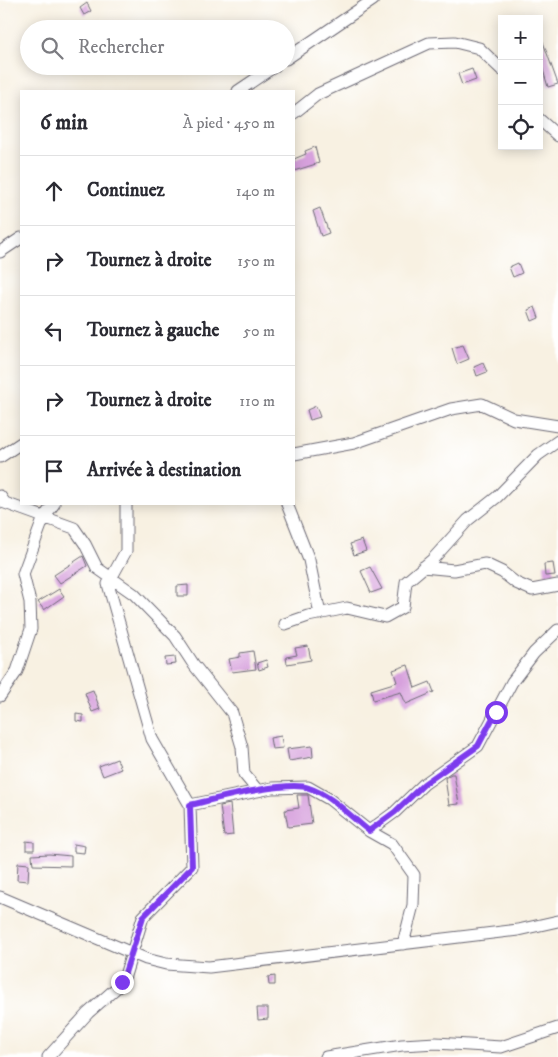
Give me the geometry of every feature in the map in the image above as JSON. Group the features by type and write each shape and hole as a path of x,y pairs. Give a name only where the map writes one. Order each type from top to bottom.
{"street":[{"path":"295,53 373,0"},
{"path":"295,112 318,94 428,43 455,42 479,48 498,66"},
{"path":"239,90 262,75"},
{"path":"543,123 558,136"},
{"path":"0,252 20,239"},
{"path":"295,454 354,444 452,409 482,404 514,419 558,426"},
{"path":"285,624 347,608 384,617 403,607 406,582 468,520 497,497 538,455 558,441"},
{"path":"0,457 20,443"},
{"path":"0,496 5,503 74,528 86,544 97,568 134,594 175,636 194,665 232,713 242,748 244,774 258,791"},
{"path":"0,696 17,671 31,629 30,602 23,574 44,517 54,505"},
{"path":"48,1057 88,1013 122,982 133,953 143,917 192,867 190,805 152,739 108,584 126,551 126,505"},
{"path":"287,505 309,560 320,614"},
{"path":"423,567 454,570 485,564 502,572 516,583 532,590 558,585"},
{"path":"369,831 395,812 424,784 478,746 512,682 534,653 558,630"},
{"path":"190,805 272,788 308,787 328,798 369,831 392,844 414,875 413,905 403,944"},
{"path":"0,897 133,953 166,964 209,966 518,930 558,921"},
{"path":"326,1057 402,1045 436,1043 501,1047 558,1028"}],"building":[{"path":"87,3 91,11 84,15 80,8"},
{"path":"543,42 558,84 548,87 543,70"},
{"path":"472,69 476,80 462,85 458,74"},
{"path":"315,147 319,163 295,171 295,159 306,154 305,151"},
{"path":"320,208 329,233 321,236 313,211"},
{"path":"518,263 522,273 513,277 509,267"},
{"path":"535,307 539,318 532,321 528,310"},
{"path":"463,345 469,359 457,364 452,348"},
{"path":"483,363 487,372 477,376 474,367"},
{"path":"316,406 320,417 310,420 307,410"},
{"path":"362,540 366,551 354,555 350,544"},
{"path":"83,556 87,566 60,583 54,575"},
{"path":"553,563 555,575 545,576 544,564"},
{"path":"370,567 382,589 371,593 361,571"},
{"path":"188,585 188,596 177,596 177,586"},
{"path":"59,589 64,596 44,610 38,602"},
{"path":"308,646 311,660 287,664 286,657 297,655 295,648"},
{"path":"253,651 256,669 232,672 229,659 240,657 240,653"},
{"path":"175,657 176,664 166,665 165,658"},
{"path":"266,660 268,667 259,670 257,663"},
{"path":"408,665 415,688 430,682 434,692 406,704 401,692 373,700 371,690 397,682 393,670"},
{"path":"93,690 100,709 92,712 85,693"},
{"path":"76,714 83,715 83,722 76,721"},
{"path":"281,736 283,748 272,749 270,738"},
{"path":"312,746 313,757 289,761 287,749"},
{"path":"117,759 121,769 103,776 99,766"},
{"path":"454,774 459,804 449,805 445,778"},
{"path":"297,795 308,795 312,824 288,827 285,810 299,808"},
{"path":"230,804 233,835 224,836 220,806"},
{"path":"26,841 34,842 34,850 26,850"},
{"path":"74,844 85,846 84,853 74,852"},
{"path":"32,855 71,856 71,866 33,865"},
{"path":"18,863 29,864 28,881 17,880"},
{"path":"275,976 275,985 269,985 268,977"},
{"path":"257,1008 268,1008 268,1019 258,1020"}],"route":[{"path":"122,982 133,953 143,917 192,867 190,805 272,788 308,787 328,798 369,831 395,812 424,784 478,746 496,712"}]}
